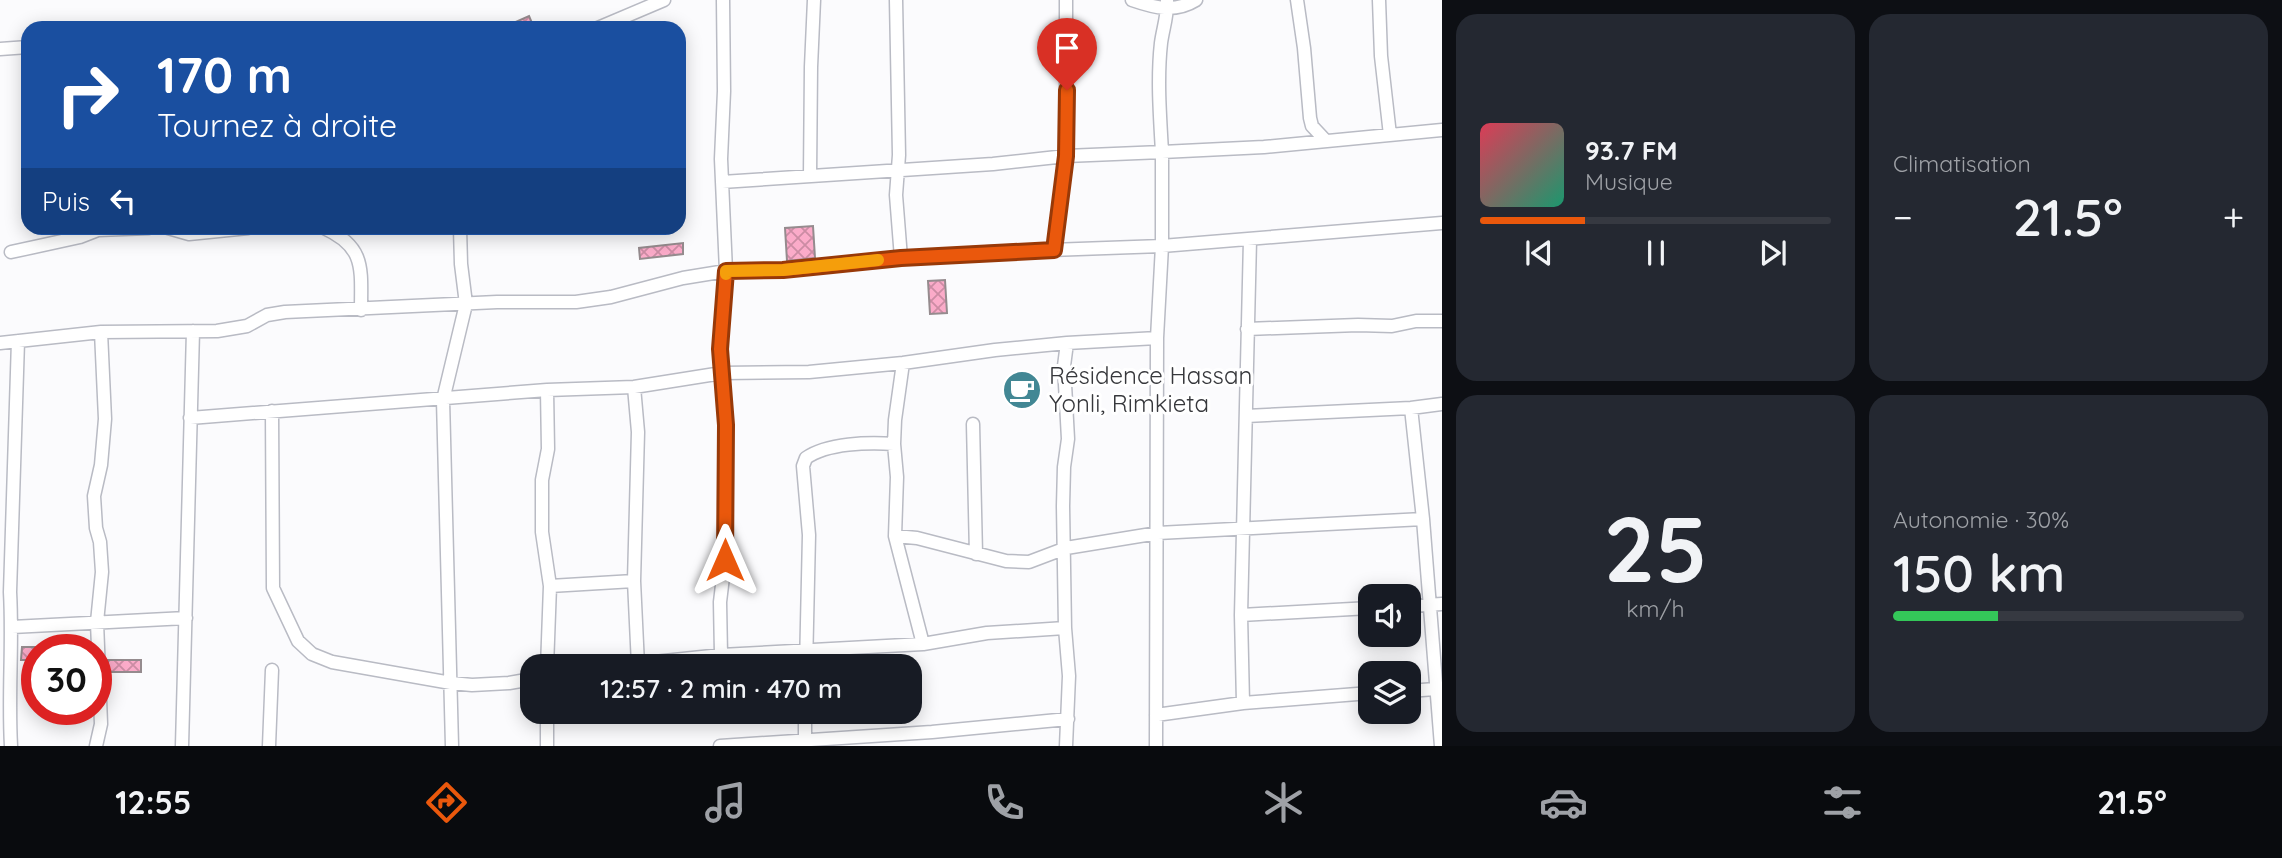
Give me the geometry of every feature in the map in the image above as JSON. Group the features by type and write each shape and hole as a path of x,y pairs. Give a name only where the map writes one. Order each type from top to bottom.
{"street":[{"path":"614,21 664,0"},
{"path":"721,654 720,602 725,560 726,425 720,349 726,271 722,182 723,0"},
{"path":"810,176 814,0"},
{"path":"896,0 896,195 901,258"},
{"path":"1054,250 1066,156 1066,0"},
{"path":"1132,0 1147,6 1196,0"},
{"path":"1297,0 1310,118 1312,125 1326,141"},
{"path":"1379,0 1381,57 1390,135"},
{"path":"1156,746 1157,338 1162,246 1159,97 1161,42 1167,5"},
{"path":"0,49 21,48"},
{"path":"722,182 993,164 1066,156 1264,147 1442,130"},
{"path":"0,343 101,332 217,331 247,326 267,316 285,312 576,302 611,297 683,278 726,271 783,270 901,258 1162,246 1442,223"},
{"path":"11,252 85,235"},
{"path":"336,235 349,243 359,256 361,310"},
{"path":"452,746 443,400 467,304 460,235"},
{"path":"1243,703 1241,615 1250,240"},
{"path":"1247,329 1358,324 1392,326 1416,321 1442,321"},
{"path":"182,746 193,331"},
{"path":"96,746 101,724 97,622 103,572 94,496 101,465 105,419 101,332"},
{"path":"190,418 547,390 634,387 722,373 809,372 903,363 995,350 1157,338"},
{"path":"11,746 5,715 12,626 10,592 18,341"},
{"path":"1066,746 1069,676 1065,628 1064,467 1068,425 1064,366 1067,343"},
{"path":"903,363 894,444 897,477 895,536 923,644"},
{"path":"634,387 639,432 634,581 637,654"},
{"path":"547,390 548,449 542,480 542,532 550,586 547,654"},
{"path":"1246,415 1411,408 1442,404"},
{"path":"1411,408 1435,604 1435,688 1441,746"},
{"path":"272,411 273,588 298,640 312,654 332,662 451,683 472,685 520,681"},
{"path":"973,424 976,554"},
{"path":"808,652 809,535 803,466 806,458 811,454 845,446 894,444"},
{"path":"0,512 14,504"},
{"path":"895,536 917,538 1006,561 1029,562 1066,548 1158,533 1423,519"},
{"path":"550,586 634,581"},
{"path":"1241,615 1358,609"},
{"path":"12,626 186,618"},
{"path":"750,654 923,644 987,633 1065,628"},
{"path":"269,746 272,670"},
{"path":"1421,690 1435,688"},
{"path":"1156,715 1243,703 1358,694"},
{"path":"720,746 805,742 1068,719"},
{"path":"547,724 547,746"},
{"path":"804,724 805,742"}],"building":[{"path":"529,16 531,21 518,21"},
{"path":"813,226 815,258 787,261 785,228"},
{"path":"683,243 683,254 640,259 639,248"},
{"path":"945,280 947,313 930,314 928,281"},
{"path":"112,660 141,660 141,672 112,672"}],"slow traffic":[{"path":"726,274 726,271 783,270 878,260"}],"place":[{"name":"Résidence Hassan Yonli, Rimkieta","path":"1022,390"}],"route":[{"path":"725,560 726,425 720,349 726,271 783,270 901,258 1054,250 1066,156 1067,90"}]}
